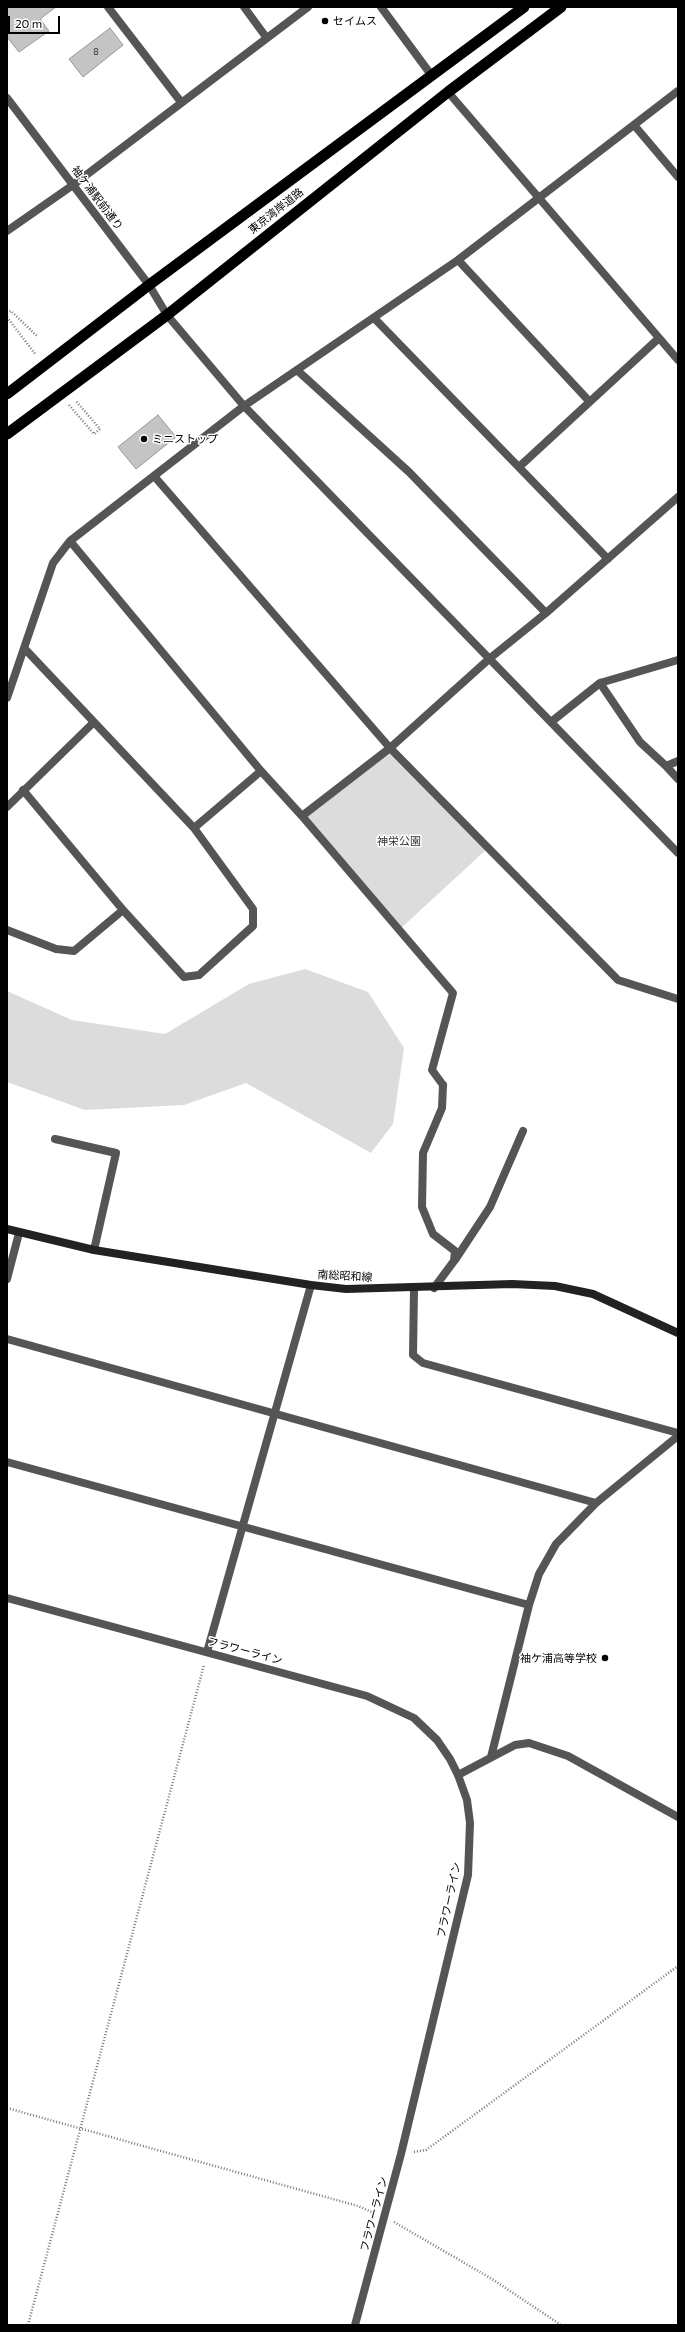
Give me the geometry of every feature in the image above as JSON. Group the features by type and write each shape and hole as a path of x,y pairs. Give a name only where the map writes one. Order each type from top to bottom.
{"highway":[{"name":"東京湾岸道路","path":"7,394 149,286 524,7"},
{"name":"東京湾岸道路","path":"7,434 167,315 448,92 561,7"}],"main road":[{"name":"南総昭和線","path":"7,1229 94,1250 311,1286 346,1289 414,1289 512,1284 555,1286 593,1294 678,1333"}],"street":[{"path":"108,7 181,102"},
{"path":"244,7 266,37"},
{"path":"7,231 74,185 266,37 308,7"},
{"path":"381,7 432,76"},
{"path":"7,698 53,563 70,541 244,406 298,371 458,260 678,91"},
{"path":"448,92 538,199 678,360"},
{"name":"袖ケ浦駅前通り","path":"7,98 149,286 167,315 244,406 678,853"},
{"path":"634,125 678,177"},
{"path":"458,260 589,401"},
{"path":"374,318 608,559"},
{"path":"519,467 659,338"},
{"path":"298,371 409,472 546,613"},
{"path":"154,476 390,748 618,980 678,998"},
{"path":"302,816 390,748 489,658 546,613 678,497"},
{"path":"70,541 261,771 302,816 453,993 432,1070 443,1085 442,1108 423,1153 422,1207 433,1234 455,1250 454,1261"},
{"path":"23,790 122,910 184,977 199,975 253,926 253,909 194,828 24,648"},
{"path":"551,722 600,682 678,660"},
{"path":"600,682 640,742 678,779"},
{"path":"7,807 94,722"},
{"path":"666,766 678,761"},
{"path":"194,828 261,771"},
{"path":"7,930 56,949 74,951 122,910"},
{"path":"434,1288 490,1207 522,1132"},
{"path":"55,1139 116,1153 94,1250"},
{"path":"7,1279 19,1233"},
{"path":"208,1652 311,1286"},
{"path":"414,1289 413,1355 423,1362 678,1432"},
{"path":"7,1339 596,1502"},
{"path":"491,1757 529,1605 539,1574 556,1544 596,1502 678,1436"},
{"path":"7,1462 244,1525 529,1605"},
{"name":"フラワーライン","path":"7,1598 367,1696 390,1705 414,1718 436,1740 450,1759 458,1775 467,1800 470,1823 468,1875 401,2154 355,2325"},
{"path":"458,1775 515,1745 529,1743 568,1756 678,1817"}],"path":[{"path":"7,313 11,311 38,336"},
{"path":"7,317 26,343"},
{"path":"69,405 94,434 100,428 74,399"},
{"path":"28,2325 208,1652"},
{"path":"401,2154 426,2150 678,1966"},
{"path":"7,2108 358,2206 404,2227 492,2279 561,2325"}],"green space":[{"name":"神栄公園","path":"390,748 488,848 399,930 302,816"},
{"path":"305,969 368,992 404,1048 393,1124 371,1153 246,1083 184,1105 85,1110 7,1082 7,991 72,1020 165,1034 249,984"}],"building":[{"path":"7,7 56,7 40,19 49,31 19,52 7,37"},
{"path":"110,28 123,45 83,77 69,59"},
{"path":"158,415 176,437 136,469 118,447"}],"place":[{"name":"セイムス","path":"325,21"},
{"name":"ミニストップ","path":"144,439"},
{"name":"袖ケ浦高等学校","path":"605,1658"}]}
